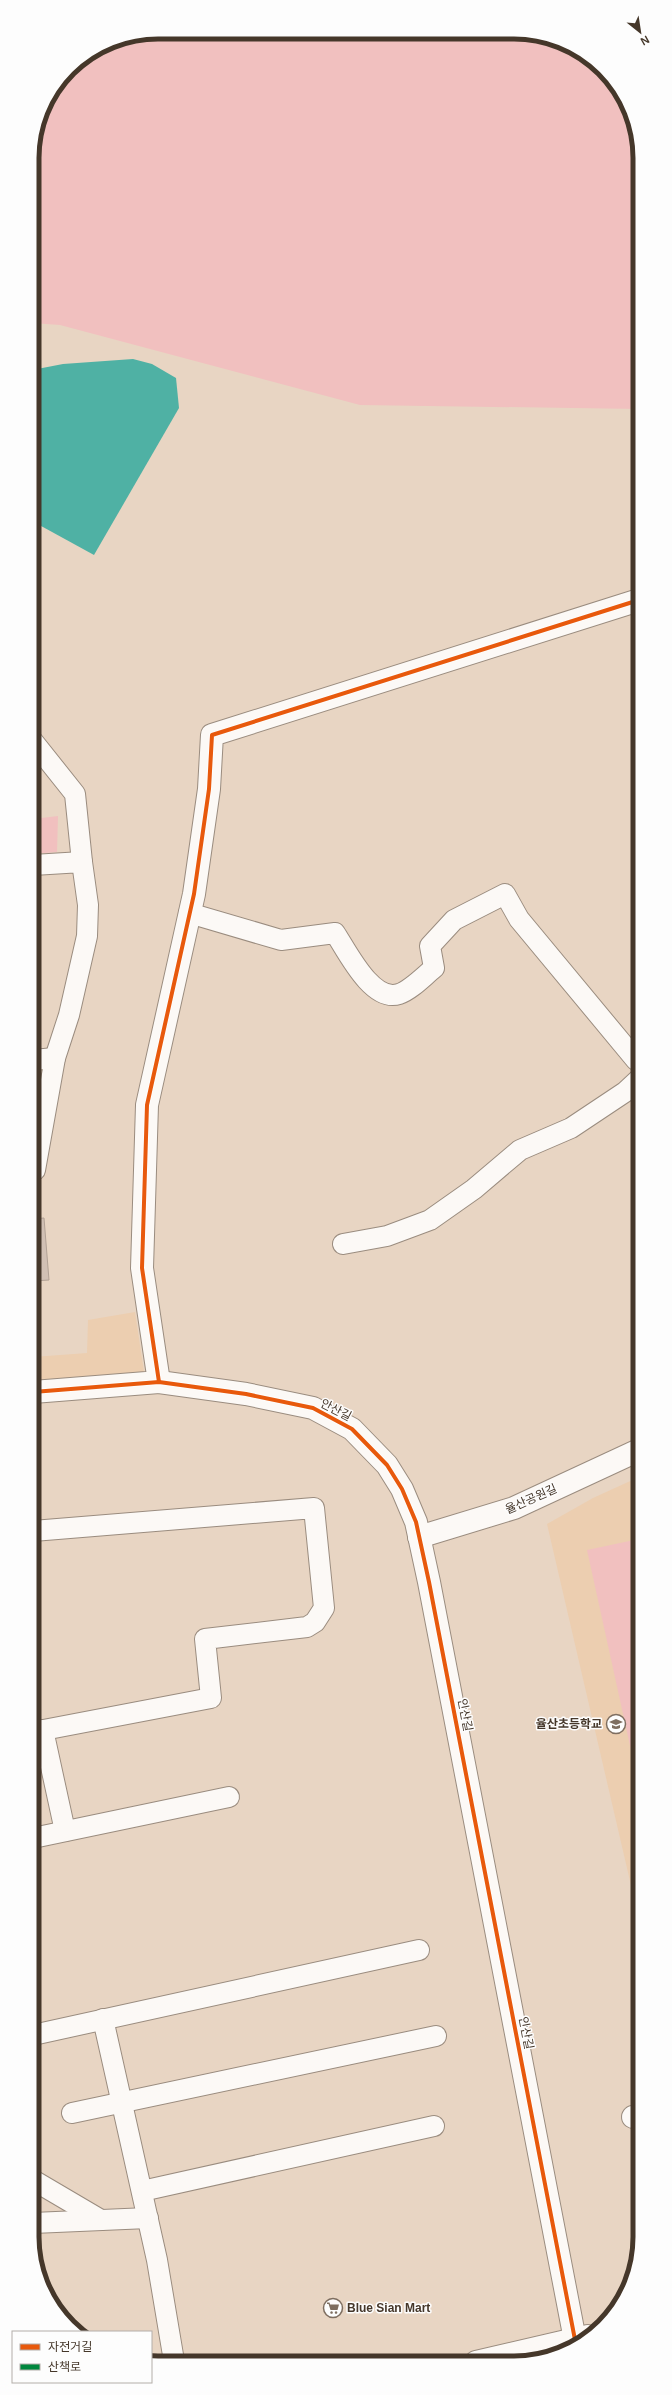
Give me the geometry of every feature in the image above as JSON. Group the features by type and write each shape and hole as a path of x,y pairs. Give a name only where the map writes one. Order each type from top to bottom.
{"street":[{"path":"158,1382 142,1268 147,1104 194,894 209,789 212,735 633,602"},
{"name":"안산길","path":"39,1392 158,1382 246,1394 313,1408 352,1429 387,1465 402,1489 416,1522 579,2336"},
{"name":"율산공원길","path":"419,1537 514,1508 633,1453"},
{"path":"504,2356 570,2342"}],"lane":[{"path":"39,749 75,794 88,905 87,936 69,1015 55,1058 39,1148"},
{"path":"39,865 82,862"},
{"path":"189,913 282,940 334,933 365,980 383,994 399,994 434,968 430,946 454,920 505,894 520,919 633,1056"},
{"path":"39,1059 55,1058"},
{"path":"343,1244 386,1236 430,1220 474,1189 520,1150 571,1128 625,1092 633,1085"},
{"path":"39,1531 314,1508 324,1608 321,1614 307,1627 205,1639 211,1698 39,1731"},
{"path":"39,1735 65,1831"},
{"path":"39,1837 229,1797"},
{"path":"39,2034 419,1950"},
{"path":"103,2019 148,2218 173,2356"},
{"path":"72,2113 436,2036"},
{"path":"142,2191 434,2126"},
{"path":"39,2184 101,2220"},
{"path":"39,2223 148,2218"}],"shaded area":[{"path":"150,39 522,39 537,41 560,48 587,64 604,79 621,105 627,120 631,135 633,158 633,409 360,405 60,325 39,324 39,150 41,135 51,105 64,85 74,74 92,59 120,45"},
{"path":"58,816 57,852 39,854 39,818"},
{"path":"135,1312 144,1372 39,1381 39,1357 87,1353 88,1320"},
{"name":"율산초등학교","path":"633,1480 633,1894 547,1524 593,1498"},
{"path":"633,1540 633,1759 587,1550"}],"water":[{"path":"133,359 152,364 176,378 179,408 94,555 39,525 39,369 63,364"}],"building":[{"path":"39,1218 44,1218 49,1280 39,1281"}],"cycle path":[{"path":"159,1382 142,1268 147,1105 194,894 209,789 212,735 633,602"},
{"path":"39,1392 159,1382 246,1394 313,1408 352,1429 387,1465 402,1489 416,1522 429,1582 575,2339"}],"place":[{"name":"율산초등학교","path":"616,1724"},
{"name":"Blue Sian Mart","path":"333,2308"}]}
